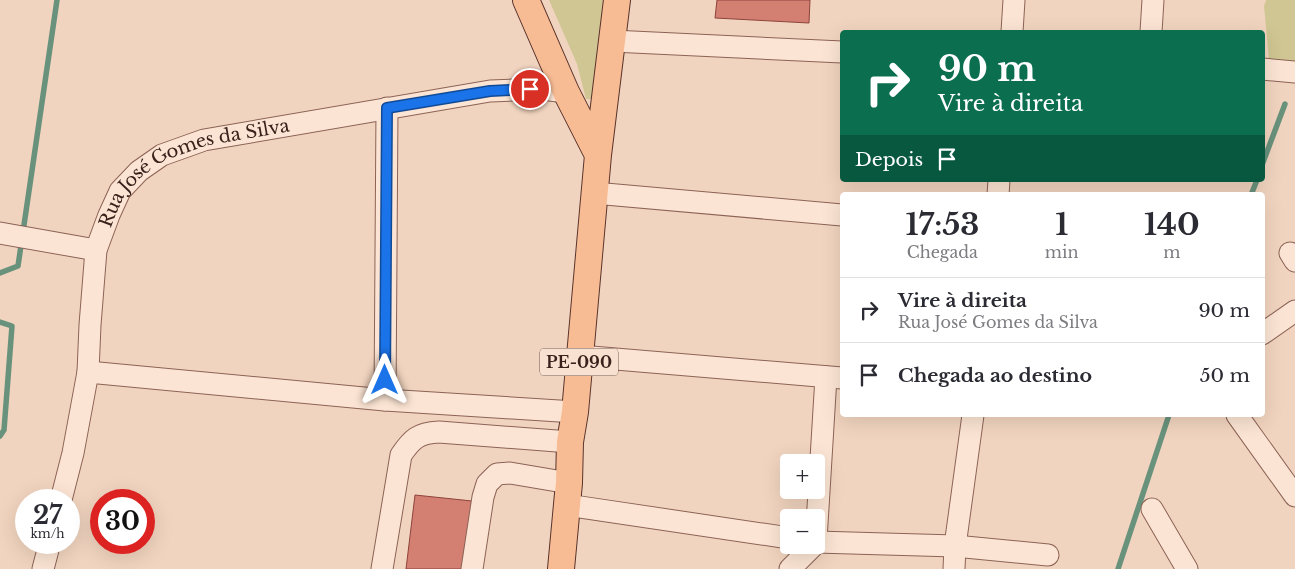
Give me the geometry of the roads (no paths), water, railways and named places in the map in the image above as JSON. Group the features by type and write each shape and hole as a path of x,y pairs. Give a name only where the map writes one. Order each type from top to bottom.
{"main road":[{"path":"526,0 566,92 598,156"},
{"name":"PE-090","path":"561,569 568,494 570,442 575,412 594,193 617,0"}],"street":[{"path":"1012,30 1014,0"},
{"path":"1151,30 1153,0"},
{"path":"612,41 840,52"},
{"path":"1265,69 1295,72"},
{"name":"Rua José Gomes da Silva","path":"64,489 73,453 88,372 96,250 120,191 139,171 162,155 204,140 490,91 542,89 566,92"},
{"path":"385,400 387,108"},
{"path":"594,193 840,215"},
{"path":"0,233 96,250"},
{"path":"1265,332 1295,311"},
{"path":"580,356 834,377 820,509"},
{"path":"88,372 385,400 575,412"},
{"path":"954,569 955,546 973,417"},
{"path":"1238,417 1295,496"},
{"path":"382,569 401,456 411,440 425,432 439,432 570,442"},
{"path":"472,569 483,497 488,484 497,474 510,473 568,494 780,536"},
{"path":"1152,509 1187,569"},
{"path":"825,541 955,546 1048,555"},
{"path":"43,569 47,554"},
{"path":"790,569 805,554"}],"waterway":[{"path":"0,273 18,266 57,0"},
{"path":"1265,157 1285,104"},
{"path":"1252,192 1256,182"},
{"path":"0,322 12,326 4,430 0,436"},
{"path":"1118,569 1168,417"}]}
